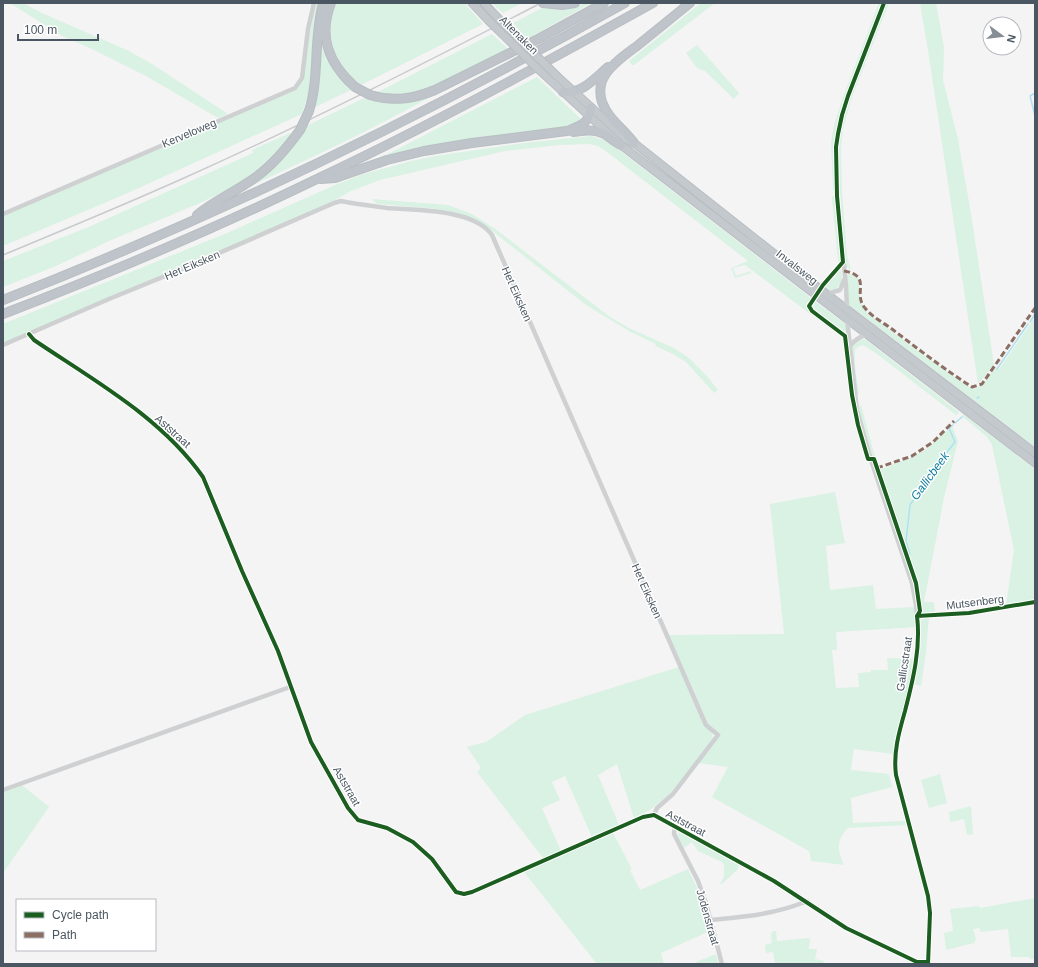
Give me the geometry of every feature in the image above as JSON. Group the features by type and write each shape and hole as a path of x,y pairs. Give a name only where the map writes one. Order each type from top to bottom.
{"highway":[{"path":"188,223 205,209 256,178 286,149 300,130 309,111 316,81 318,28 323,3"},
{"path":"331,3 326,24 326,36 328,48 336,66 343,76 355,87 370,95 399,99 421,96 428,93 540,38 604,3"},
{"name":"Altenaken","path":"472,3 488,20 554,79"},
{"name":"Altenaken","path":"484,3 554,79"},
{"path":"545,4 562,5 575,3"},
{"path":"3,300 188,223 393,127 473,86 625,3"},
{"path":"3,314 146,256 318,179 491,92 653,3"},
{"path":"634,143 607,112 602,102 600,94 603,79 620,60 690,3"},
{"path":"563,92 574,92 583,88 610,66 620,60"},
{"name":"Invalsweg","path":"554,79 563,92 626,139 634,143 827,294 1035,453"},
{"name":"Invalsweg","path":"554,79 574,92 590,112 621,145 1035,463"},
{"path":"318,179 335,178 387,160 424,151 472,143 567,131 580,127 590,112"},
{"path":"567,131 593,131 603,134 621,145"}],"street":[{"name":"Kerveloweg","path":"3,214 295,88 302,78 308,29 314,3"},
{"path":"847,309 837,196 836,147 842,115 848,96 884,3"},
{"name":"Het Eiksken","path":"3,345 341,201 388,208 434,210 452,214 485,227 492,235 706,725 718,735 673,794 657,808 654,815"},
{"path":"827,294 840,290 844,278"},
{"name":"Gallicstraat","path":"847,319 857,410 871,460 912,583 917,616 917,657 897,741 894,765 928,896 930,912 928,963"},
{"name":"Aststraat","path":"29,334 34,340 119,397 140,413 177,444 194,464 203,476 242,571 278,651 311,742 348,808 354,816 364,822 387,828 413,842 432,859 456,892 464,894 472,892 643,817 654,815 742,863 807,901 846,928 917,962 928,963"},
{"path":"850,346 860,336 868,335"},
{"name":"Mutsenberg","path":"917,616 969,614 1035,602"},
{"path":"3,790 290,687"},
{"name":"Jodenstraat","path":"675,827 674,834 698,881 706,903 722,964"},
{"path":"710,920 754,916 798,905 807,901"}],"green space":[{"path":"10,3 23,3 42,13 129,51 152,64 228,114 218,118 146,76 62,36"},
{"path":"316,3 318,3 314,23 311,85 302,114 130,192 3,246 3,215 298,87"},
{"path":"336,3 467,3 466,5 483,24 361,85 344,68 334,48 331,27"},
{"path":"492,3 522,3 503,13"},
{"path":"591,3 527,39 513,23 546,6 577,6"},
{"path":"701,3 715,3 632,65 629,61"},
{"path":"879,3 882,3 847,93 839,118 835,141 835,190 833,190 831,143 834,125 843,97"},
{"path":"887,3 889,3 852,97 843,129 841,148 842,190 847,256 851,270 846,267 838,171 838,153 842,123 848,102"},
{"path":"920,3 936,3 944,47 943,80 958,139 994,365 978,384 930,63"},
{"path":"322,20 323,35 353,89 313,108 318,87"},
{"path":"492,34 508,49 424,90 402,94 378,92"},
{"path":"697,45 739,93 734,99 705,71 697,68 686,53"},
{"path":"537,77 582,120 577,125 382,159 380,158"},
{"path":"438,93 366,131 244,189 304,127 367,97 386,102 403,102"},
{"path":"290,133 291,136 266,163 246,179 231,188 200,203 109,241 56,266 3,287 3,261 91,226 253,153 252,150"},
{"path":"591,136 607,141 618,149 807,295 811,299 808,304 809,310 843,336 845,340 745,265 733,268 736,276 751,271 751,273 735,278 731,268 748,261 607,152 598,146 589,144 559,145 505,151 380,180 351,191 333,201 228,248 3,344 3,324 227,233 335,185 364,174 435,156 523,143"},
{"path":"834,196 840,262 838,261 832,197"},
{"path":"372,199 448,205 472,214 494,228 610,317 629,328 674,348 689,358 718,390 714,393 686,362 655,346 656,344 629,331 586,305 479,222 456,213 438,209 377,204"},
{"path":"841,266 842,281 836,289 830,291 825,286"},
{"path":"850,274 858,278 862,304 868,313 972,389 981,386 996,367 999,369 1035,317 1035,447 850,306 848,302 847,275"},
{"path":"813,300 846,325 847,336 812,309 811,305"},
{"path":"862,339 866,340 959,412 956,415 877,354 863,345 855,350 855,366 859,395 856,394 852,347 855,342"},
{"path":"861,405 875,457 873,458 859,410"},
{"path":"963,414 1035,469 1035,601 1006,605 1014,550 992,445 987,437 962,416"},
{"path":"952,426 958,441 944,498 924,602 934,602 935,614 922,614 913,571 879,470 924,451"},
{"path":"835,492 845,543 826,546 830,590 873,585 876,609 914,607 916,627 836,632 837,650 832,650 836,688 859,687 858,673 871,672 871,670 888,670 887,658 914,659 893,754 854,749 851,770 889,774 892,787 851,798 853,823 905,821 906,825 848,828 841,837 839,846 840,855 844,865 811,861 809,851 712,797 728,767 698,763 720,735 709,725 669,635 784,634 770,504"},
{"path":"929,617 921,686 915,684 921,620"},
{"path":"679,667 712,733 713,739 672,792 650,810 634,818 617,764 598,775 619,825 592,837 565,776 552,782 560,800 542,808 561,851 543,858 477,772 481,768 467,747 486,742 525,715"},
{"path":"940,774 947,803 929,808 921,780"},
{"path":"22,785 49,807 3,873 3,792"},
{"path":"971,806 973,834 967,835 964,819 950,822 949,812"},
{"path":"679,832 740,864 737,870 722,884 720,884 724,877 724,865 722,862 698,851 692,842 684,848 677,835"},
{"path":"613,833 632,869 630,870 640,890 688,869 699,892 710,931 661,953 664,964 597,964 524,872"},
{"path":"1035,898 1035,959 1030,959 1029,957 1011,957 1008,929 980,932 980,928 973,929 976,939 974,943 946,950 944,933 953,931 950,909 979,906 980,908"},
{"path":"773,931 776,931 777,941 809,938 809,949 817,949 815,959 824,961 823,964 775,964 773,952 766,953 765,945 772,943 771,934"},
{"path":"716,954 719,964 697,964 696,962"}],"waterway":[{"path":"1035,93 1030,96 1035,116"},
{"name":"Gallicbeek","path":"1030,322 1035,314"},
{"name":"Gallicbeek","path":"997,369 1028,324"},
{"name":"Gallicbeek","path":"955,423 962,417"},
{"name":"Gallicbeek","path":"910,554 906,541 910,505 932,471 955,442 949,428 953,425"}],"railway":[{"path":"3,255 161,188 319,115 541,3"}],"marked path":[{"path":"844,271 853,273 858,277 860,281 860,297 865,308 871,314 972,387 982,384 1035,308"},
{"path":"877,468 912,456 933,442 954,421"}],"cycle path":[{"path":"884,3 848,96 838,134 836,147 837,196 843,262 823,285 809,306 812,311 845,336 852,395 858,425 868,459 874,459 916,583 920,611 917,616"},
{"path":"29,334 34,340 102,385 147,418 186,456 203,477 242,571 278,651 311,742 348,808 358,820 387,828 413,842 432,859 456,892 464,894 472,892 643,817 654,815 774,881 846,928 917,962 928,962"},
{"path":"917,616 969,613 1035,602"},
{"path":"917,616 918,640 916,664 897,743 895,767 928,896 930,913 928,964"}]}
